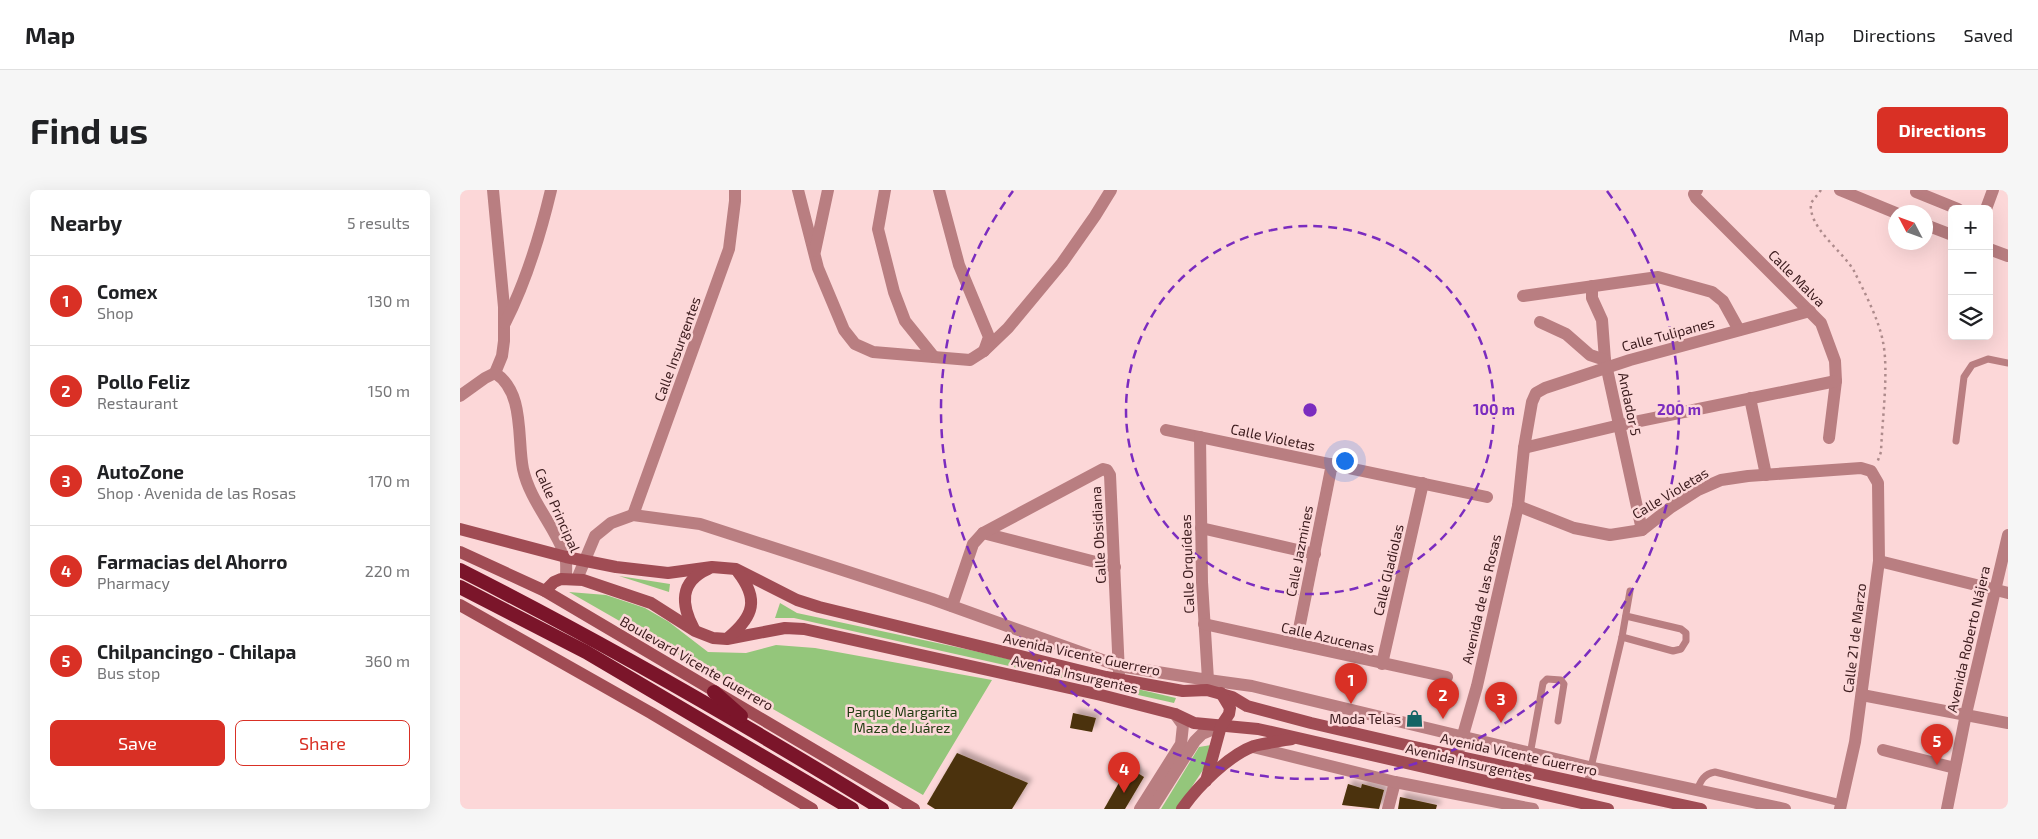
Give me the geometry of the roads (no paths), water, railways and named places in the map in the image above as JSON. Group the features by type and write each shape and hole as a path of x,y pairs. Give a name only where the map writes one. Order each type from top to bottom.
{"highway":[{"path":"460,570 550,616 685,690 882,809"},
{"path":"460,587 586,652 852,809"},
{"path":"714,692 765,738"}],"main road":[{"name":"Avenida Vicente Guerrero","path":"460,529 566,557 616,567 668,573 712,566 736,569 797,600 819,607 1118,680 1182,691 1207,685 1247,706 1274,713 1488,763 1701,809"},
{"name":"Boulevard Vicente Guerrero","path":"460,552 545,591 914,809"},
{"path":"695,631 686,614 684,601 687,588 694,578 712,566"},
{"path":"727,639 743,626 750,611 752,600 747,583 736,569"},
{"path":"545,591 554,582 572,579"},
{"name":"Avenida Insurgentes","path":"572,579 651,603 695,631 714,638 727,639 785,628 804,629 1101,695 1175,714 1194,723 1258,729 1483,780 1578,805 1608,809"},
{"path":"460,605 651,713 812,809"},
{"path":"1206,781 1221,726 1230,708 1221,693"},
{"path":"1182,809 1206,781 1237,755 1254,746 1295,738"},
{"path":"1483,780 1488,763"}],"street":[{"path":"460,396 495,373 502,356 504,307 493,190"},
{"path":"504,325 519,296 540,236 551,190"},
{"name":"Calle Insurgentes","path":"633,515 729,249 735,190"},
{"path":"798,190 818,268 844,330 855,344 873,352 970,360 984,351 1008,328 1062,263 1111,190"},
{"path":"815,255 828,190"},
{"path":"885,190 878,229 894,292 906,321 934,357"},
{"path":"939,190 959,265 989,337 984,351"},
{"name":"Calle Malva","path":"1696,190 1694,194 1696,198 1821,323 1835,361 1836,381 1829,438"},
{"path":"1840,190 1888,210"},
{"path":"1987,205 1993,190"},
{"path":"1916,192 1948,205"},
{"path":"1933,228 1948,233"},
{"path":"1992,250 2008,256"},
{"path":"1523,296 1658,277 1712,292 1723,301 1739,330"},
{"name":"Andador 5","path":"1592,286 1592,298 1602,320 1606,364 1642,530"},
{"name":"Calle Tulipanes","path":"1536,393 1606,364 1810,311"},
{"path":"1540,322 1566,334 1590,355 1606,364"},
{"name":"Calle Principal","path":"495,373 504,379 510,391 520,427 523,468 530,490 566,557 572,579"},
{"path":"1524,448 1620,424 1836,381"},
{"name":"Avenida de las Rosas","path":"1457,756 1477,686 1518,506 1524,448 1532,402 1536,393"},
{"path":"1750,398 1766,475"},
{"name":"Calle Violetas","path":"1166,430 1487,497"},
{"name":"Calle Orquídeas","path":"1200,437 1201,528 1207,685"},
{"name":"Calle Jazmines","path":"1296,644 1332,464"},
{"name":"Calle Violetas","path":"1518,506 1574,528 1610,535 1642,530 1677,503 1698,490 1721,480 1861,468 1871,471"},
{"name":"Calle Obsidiana","path":"983,533 1103,469 1107,470 1110,475 1115,567 1118,680"},
{"name":"Calle 21 de Marzo","path":"1841,806 1855,742 1879,560 1878,483 1871,471"},
{"name":"Calle Gladiolas","path":"1382,664 1424,483"},
{"path":"572,579 584,561 594,536 611,523 633,515 700,524 952,606 1119,666 1207,685 1252,686 1590,767 1785,809"},
{"path":"1201,528 1315,554"},
{"path":"952,606 972,544 983,533 1115,567"},
{"name":"Avenida Roberto Nájera","path":"1947,809 1966,714 2008,535"},
{"path":"1879,560 2008,593"},
{"name":"Calle Azucenas","path":"1204,624 1447,677"},
{"path":"1862,695 1966,714 2008,724"},
{"path":"1140,809 1181,744 1183,725 1175,714"},
{"path":"1152,809 1195,741 1202,734 1221,726"},
{"path":"1254,746 1395,782 1533,809"},
{"path":"1882,750 1955,768"},
{"path":"1388,809 1395,782"}],"lane":[{"path":"1956,441 1964,377 1972,365 1988,359 2008,363"},
{"path":"1587,784 1622,636 1630,591"},
{"path":"1622,636 1673,650 1681,649 1686,641 1686,633 1681,629 1626,616"},
{"path":"1527,771 1543,683 1547,679 1561,680 1564,684 1558,721"},
{"path":"1697,790 1702,778 1709,773 1715,772 1841,806"}],"place":[{"name":"Comex","path":"1351,704"},
{"name":"Moda Telas","path":"1415,718"},
{"name":"Pollo Feliz","path":"1443,719"},
{"name":"AutoZone","path":"1501,723"},
{"name":"Chilpancingo - Chilapa","path":"1937,765"},
{"name":"Farmacias del Ahorro","path":"1124,793"}],"park label":[{"name":"Parque Margarita Maza de Juárez","path":"902,720"}]}
